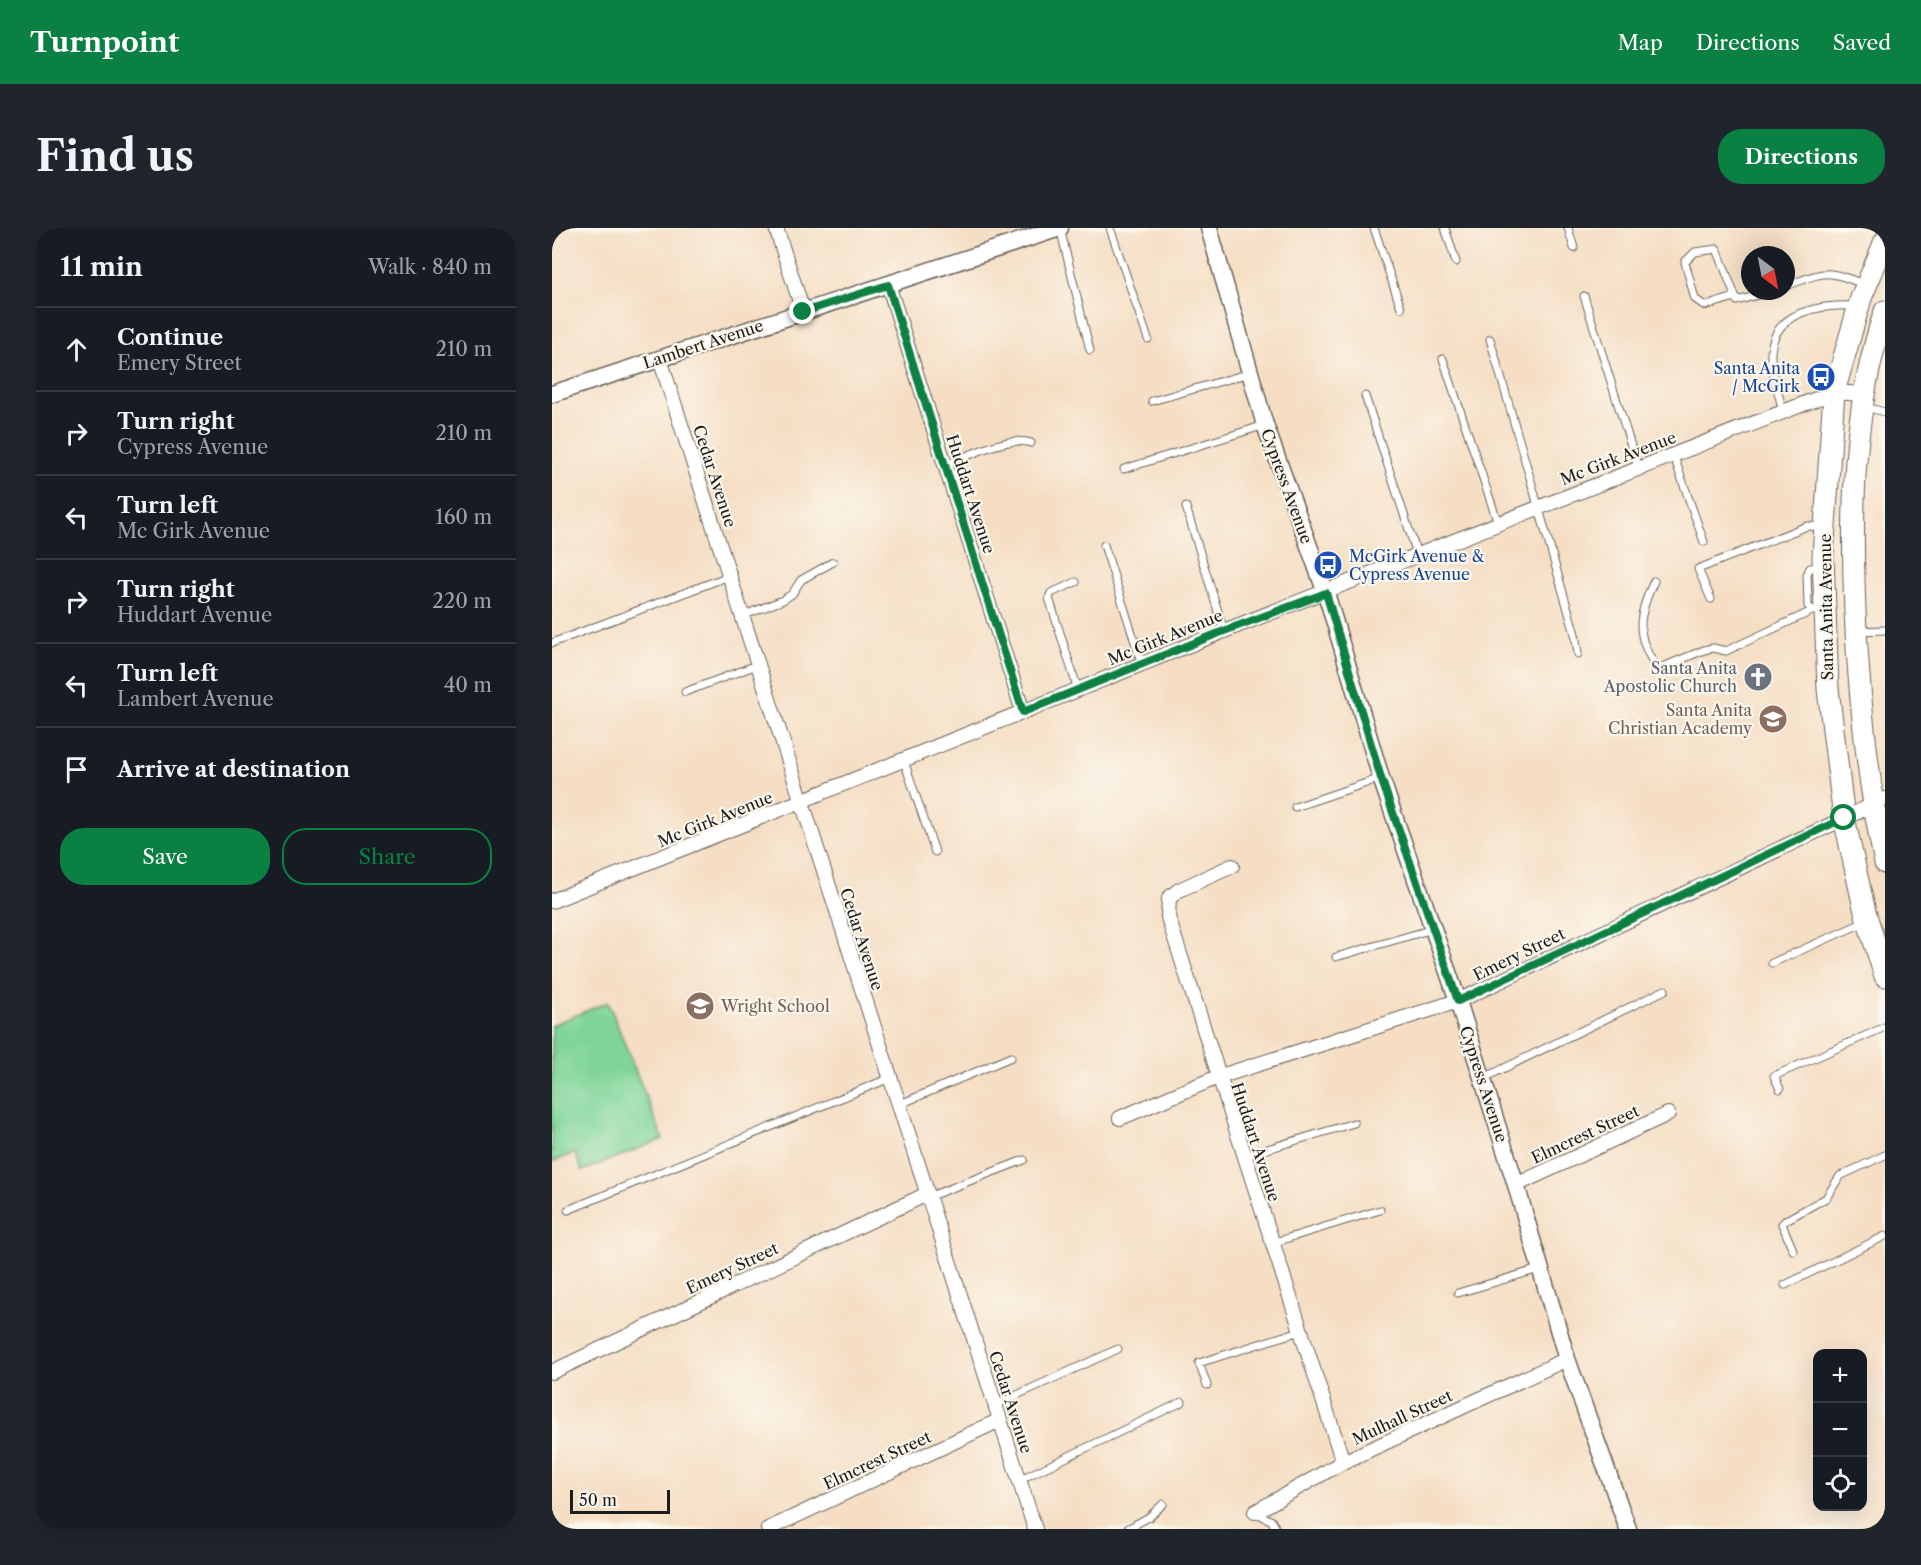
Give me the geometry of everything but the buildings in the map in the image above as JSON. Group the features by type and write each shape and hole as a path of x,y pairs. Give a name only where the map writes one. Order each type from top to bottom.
{"main road":[{"name":"Santa Anita Avenue","path":"1885,241 1858,306 1834,392 1819,611 1844,818 1867,921 1885,976"},
{"name":"Santa Anita Avenue","path":"1885,311 1862,400 1853,486 1858,686 1879,802 1885,863"}],"street":[{"path":"776,228 803,312"},
{"name":"Lambert Avenue","path":"552,394 1060,228"},
{"name":"Cypress Avenue","path":"1209,228 1265,425 1326,593 1381,778 1458,1001 1516,1185 1567,1359 1628,1529"},
{"name":"Huddart Avenue","path":"888,285 1023,712"},
{"name":"Cedar Avenue","path":"660,358 1035,1529"},
{"name":"Mc Girk Avenue","path":"552,901 801,803 1224,631 1326,593 1417,554 1834,392 1862,400"},
{"name":"Emery Street","path":"1120,1118 1218,1077 1458,1001 1879,802"},
{"name":"Huddart Avenue","path":"1232,867 1179,890 1169,898 1168,917 1343,1462"},
{"name":"Elmcrest Street","path":"1516,1185 1668,1113"},
{"name":"Emery Street","path":"552,1372 928,1196"},
{"name":"Mulhall Street","path":"1255,1512 1343,1462 1567,1359"},
{"name":"Elmcrest Street","path":"768,1529 999,1420"}],"lane":[{"path":"1060,228 1090,350"},
{"path":"1110,228 1148,339"},
{"path":"1374,228 1401,308"},
{"path":"1445,228 1456,262"},
{"path":"1568,228 1574,248"},
{"path":"1734,297 1705,306 1695,299 1685,262 1695,252 1717,249 1734,297 1742,302 1747,300"},
{"path":"1795,283 1815,275 1836,273 1866,285"},
{"path":"1584,296 1638,468"},
{"path":"1783,412 1771,362 1771,350 1779,328 1796,315 1828,304 1858,306"},
{"path":"1490,339 1575,634 1578,654"},
{"path":"1443,359 1498,523"},
{"path":"1152,401 1250,373"},
{"path":"1365,396 1417,554"},
{"path":"1862,400 1885,412"},
{"path":"1124,469 1265,425"},
{"path":"945,465 1007,444 1031,443"},
{"path":"1673,454 1704,542"},
{"path":"1185,507 1224,631"},
{"path":"1711,599 1698,569 1807,526 1824,527"},
{"path":"1104,546 1142,664"},
{"path":"742,616 783,600 792,594 801,580 833,562"},
{"path":"552,643 729,576"},
{"path":"1654,581 1639,619 1648,655 1658,669 1704,650 1713,648 1726,651 1819,611"},
{"path":"1076,582 1051,593 1049,598 1078,690"},
{"path":"1856,631 1885,630"},
{"path":"685,692 757,665"},
{"path":"904,761 935,852"},
{"path":"1295,807 1381,778"},
{"path":"1772,963 1867,921"},
{"path":"1336,957 1433,929"},
{"path":"1482,1079 1665,990"},
{"path":"1780,1089 1774,1076 1885,1027"},
{"path":"898,1105 1011,1058"},
{"path":"568,1210 890,1078"},
{"path":"1244,1157 1354,1123"},
{"path":"1793,1250 1782,1224 1826,1198 1840,1176 1885,1155"},
{"path":"928,1196 1024,1160"},
{"path":"1272,1243 1380,1210"},
{"path":"1785,1285 1885,1236"},
{"path":"1458,1293 1541,1268"},
{"path":"1207,1385 1199,1363 1300,1331"},
{"path":"995,1405 1118,1349"},
{"path":"1019,1480 1182,1402"},
{"path":"1127,1529 1149,1517 1162,1504"},
{"path":"1255,1512 1272,1521 1276,1529"}],"green space":[{"path":"608,1002 663,1139 582,1171 575,1153 552,1162 552,1025"}],"place":[{"name":"Santa Anita / McGirk","path":"1821,377"},
{"name":"McGirk Avenue & Cypress Avenue","path":"1328,565"},
{"name":"Santa Anita Apostolic Church","path":"1758,677"},
{"name":"Santa Anita Christian Academy","path":"1773,719"},
{"name":"Wright School","path":"700,1006"}],"route":[{"path":"803,312 888,285 1023,712 1224,631 1326,593 1381,778 1458,1001 1844,818"}]}
